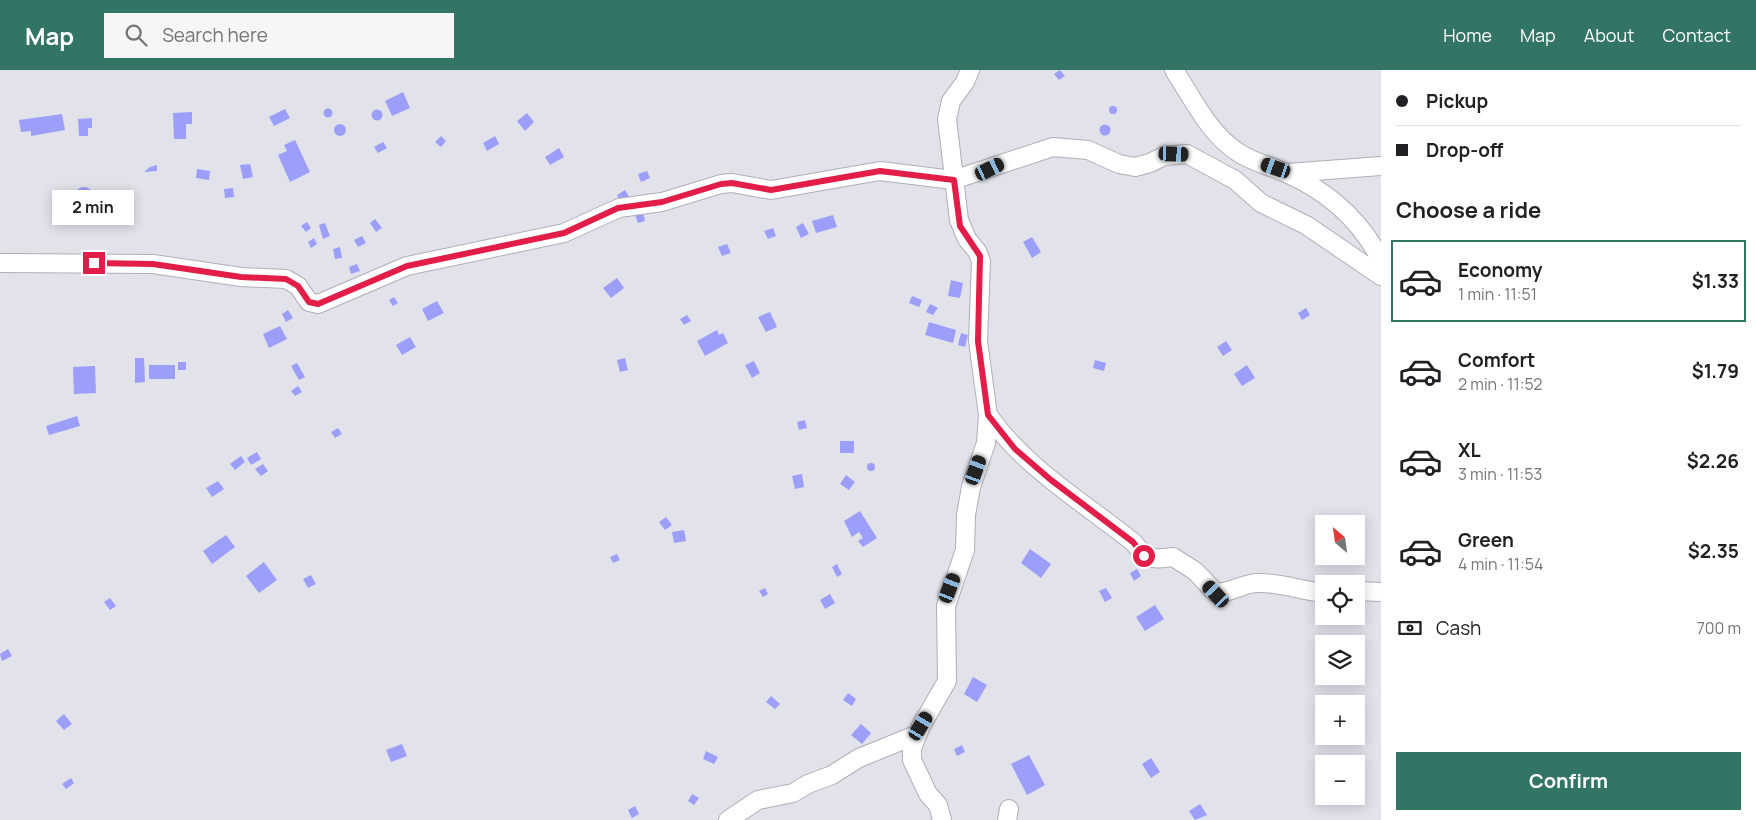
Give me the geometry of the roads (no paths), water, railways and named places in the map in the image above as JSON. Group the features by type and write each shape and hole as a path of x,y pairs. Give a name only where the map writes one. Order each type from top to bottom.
{"street":[{"path":"942,820 938,805 928,794 912,760 912,748 947,681 946,606 967,544 966,515 970,487 986,443 988,415 978,341 980,256 960,226 947,119 951,101 965,82 970,70"},
{"path":"1174,70 1211,130 1235,180"},
{"path":"1211,130 1238,153 1287,173 1319,190 1349,214 1367,234 1381,260"},
{"path":"0,263 153,264 241,277 286,279 298,286 309,302 318,304 407,266 564,233 618,208 669,200 721,184 732,183 771,190 880,171 954,180 1037,151 1060,147 1088,150 1119,164 1135,167 1150,164 1164,156 1187,154 1235,180 1262,203 1306,225 1381,276"},
{"path":"932,178 951,159"},
{"path":"1287,173 1381,166"},
{"path":"988,415 1015,449 1051,480 1133,542 1144,556 1152,559 1173,557 1195,571 1216,594 1226,593 1259,583 1315,592"},
{"path":"1365,592 1381,592"},
{"path":"728,820 758,800 793,793 808,784 832,775 866,754 918,734"}]}
